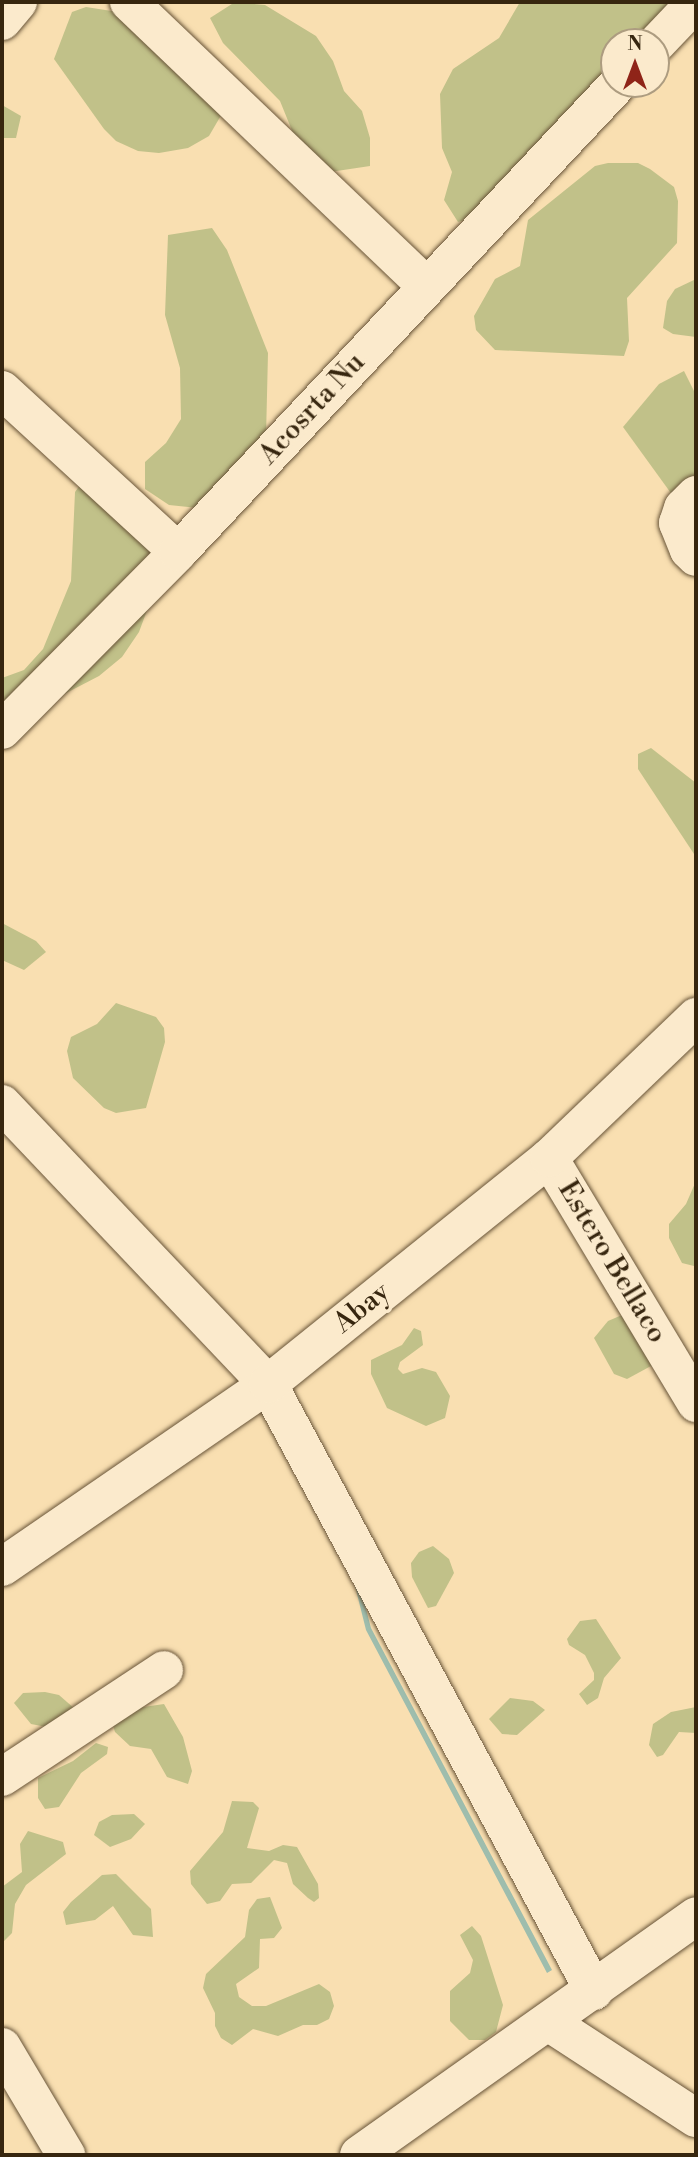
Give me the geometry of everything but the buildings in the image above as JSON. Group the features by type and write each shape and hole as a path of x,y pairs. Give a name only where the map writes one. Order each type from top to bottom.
{"street":[{"path":"2,21 18,2"},
{"path":"129,2 426,286"},
{"path":"670,28 691,4"},
{"name":"Acosrta Nu","path":"2,730 178,552 605,98"},
{"path":"2,390 178,552"},
{"path":"696,495 683,508 678,523 689,551 696,557"},
{"name":"Abay","path":"2,1567 268,1384 549,1158 696,1017"},
{"path":"2,1104 268,1384 594,1991"},
{"name":"Estero Bellaco","path":"549,1158 696,1402"},
{"path":"2,1777 164,1670"},
{"path":"359,2155 550,2023 696,1916"},
{"path":"550,2023 696,2118"},
{"path":"2,2047 66,2155"}],"green space":[{"path":"235,2 265,5 316,36 333,61 344,91 362,111 370,138 370,166 310,175 280,101 223,43 210,18"},
{"path":"520,2 683,2 661,28 600,28 600,98 485,214 458,222 444,200 452,172 442,148 440,94 453,69 499,38"},
{"path":"86,7 118,12 223,112 209,136 188,148 159,153 138,151 116,141 104,129 54,59 72,12"},
{"path":"2,105 21,116 16,138 2,138"},
{"path":"638,163 650,169 674,187 678,201 677,243 627,298 629,341 624,356 495,350 476,330 474,316 495,279 520,266 528,220 595,166"},
{"path":"212,228 227,250 268,353 266,437 227,511 169,505 145,489 145,462 166,443 181,419 180,368 165,315 168,235"},
{"path":"696,279 696,337 673,334 663,328 667,301 675,289"},
{"path":"684,371 696,395 696,502 673,496 623,427 659,384"},
{"path":"86,477 153,548 149,605 139,632 122,657 99,676 22,716 2,718 2,678 24,670 43,649 71,581 75,492"},
{"path":"651,748 696,783 696,857 638,769 638,754"},
{"path":"2,923 36,941 46,952 24,970 2,960"},
{"path":"116,1003 156,1017 164,1028 165,1042 146,1108 116,1113 104,1108 73,1078 67,1051 71,1037 97,1024"},
{"path":"696,1181 694,1266 682,1263 669,1238 669,1224 686,1204"},
{"path":"622,1315 653,1359 651,1366 627,1379 614,1374 594,1338 608,1321"},
{"path":"414,1328 421,1331 423,1345 400,1362 398,1369 403,1374 422,1368 436,1372 450,1396 445,1418 426,1426 387,1408 371,1374 371,1360 402,1345"},
{"path":"433,1546 449,1559 454,1573 436,1606 428,1608 412,1577 411,1563 419,1552"},
{"path":"596,1619 621,1658 604,1678 598,1698 587,1705 579,1694 594,1680 594,1673 585,1655 569,1645 567,1639 580,1621"},
{"path":"45,1692 59,1695 75,1709 52,1728 31,1724 14,1703 23,1693"},
{"path":"510,1698 533,1701 545,1710 517,1735 502,1734 489,1719"},
{"path":"164,1704 183,1737 192,1771 188,1784 167,1777 151,1749 130,1746 115,1732 111,1719 130,1709"},
{"path":"696,1707 696,1733 679,1732 663,1755 657,1757 649,1745 653,1724 671,1712"},
{"path":"96,1743 108,1747 107,1754 81,1773 59,1807 45,1809 38,1798 38,1778 73,1761"},
{"path":"232,1801 253,1802 259,1808 247,1848 269,1851 283,1845 297,1847 318,1884 319,1898 314,1902 308,1898 293,1884 287,1863 274,1860 251,1883 232,1884 220,1901 207,1904 191,1884 190,1871 223,1832"},
{"path":"134,1814 145,1824 131,1839 110,1847 94,1835 99,1822 112,1815"},
{"path":"28,1831 63,1842 66,1854 26,1885 15,1904 12,1933 2,1943 2,1887 22,1872 20,1844"},
{"path":"116,1874 151,1909 153,1937 133,1935 113,1906 95,1920 66,1925 63,1912 71,1902 102,1875"},
{"path":"270,1897 282,1928 274,1938 260,1939 259,1968 236,1984 239,1997 252,2006 266,2006 319,1984 330,1992 334,2006 329,2019 317,2025 303,2025 278,2036 253,2029 232,2045 221,2038 215,2026 215,2013 203,1988 206,1974 245,1937 249,1910 257,1899"},
{"path":"472,1926 481,1936 503,2005 496,2032 485,2040 469,2040 450,2021 450,1991 470,1973 473,1960 460,1935"}],"shaded area":[{"path":"351,1552 371,1628 552,1970 547,1973 366,1630 347,1554"}]}
